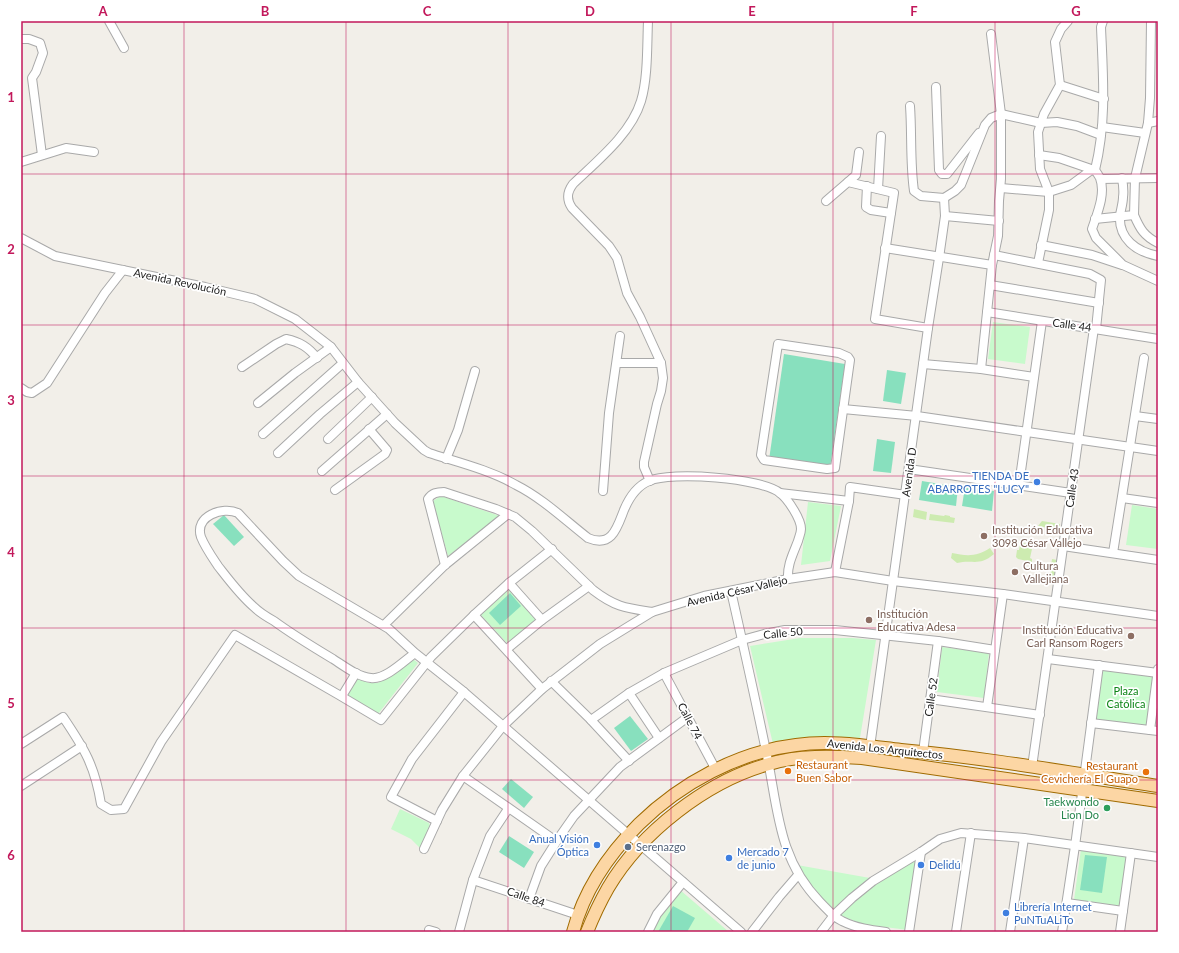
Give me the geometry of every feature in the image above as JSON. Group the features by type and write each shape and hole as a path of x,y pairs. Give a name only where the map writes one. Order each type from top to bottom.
{"main road":[{"name":"Avenida Los Arquitectos","path":"573,932 578,915 592,886 603,868 629,834 665,801 693,782 716,770 766,751 813,743 848,744 923,752 1158,786"},
{"name":"Avenida Los Arquitectos","path":"587,932 596,910 609,887 641,845 660,826 686,805 716,785 747,771 769,764 811,757 835,756 1158,801"}],"street":[{"path":"109,21 124,48"},
{"path":"648,21 644,87 639,108 627,128 610,148 573,184 569,190 568,198 572,208 609,246 617,258 627,293 640,317 661,363 663,378 661,391 644,462 644,467 650,480 679,476 704,476 751,483 773,488 780,493 789,502 796,514 801,530 789,564 788,579"},
{"path":"994,255 1038,263 1049,210 1049,192 1040,169 1038,132 1044,114 1060,85 1055,42 1061,29 1068,21"},
{"path":"1095,170 1100,149 1104,99 1101,27 1103,21"},
{"path":"1152,21 1154,70 1148,123 1135,178 1134,215 1139,227 1148,238 1158,243"},
{"path":"981,369 992,265 998,236 1001,188 1001,114 991,34"},
{"path":"21,39 29,39 40,43 43,53 36,72 32,78 42,155"},
{"path":"1060,85 1104,99"},
{"path":"936,87 939,170 942,174 947,174 985,125 992,118 1001,114 1041,123 1057,122 1102,131 1145,133"},
{"path":"910,106 914,191 921,196 944,198 961,185 985,125"},
{"path":"1148,123 1158,121"},
{"path":"878,189 881,136"},
{"path":"21,162 66,148 94,152"},
{"path":"826,201 856,175 859,152"},
{"path":"1039,155 1059,158 1095,170 1101,179 1102,197 1100,208 1092,229 1096,238 1123,265"},
{"path":"1001,188 1049,192 1071,185 1090,171 1095,170"},
{"path":"1122,178 1123,196 1120,216 1122,232 1126,240 1135,248 1158,256"},
{"path":"1101,179 1158,178"},
{"path":"848,182 894,193 875,319 928,328"},
{"path":"867,186 866,207 871,210 891,213"},
{"name":"Avenida D","path":"870,747 945,216 944,198"},
{"path":"1096,218 1134,215"},
{"path":"945,216 999,221"},
{"name":"Avenida Revolución","path":"21,238 54,256 205,287 255,299 295,318 330,347 358,382 387,414 424,450 446,459 501,477 516,484 530,493 588,538 595,541 605,540 615,531 620,524 629,501 635,491 650,480"},
{"path":"1041,245 1092,255 1123,265 1158,281"},
{"path":"885,248 939,258 992,265"},
{"name":"Calle 43","path":"1032,767 1078,440 1099,303 1101,280 1090,274 1038,263"},
{"path":"21,388 32,393 47,383 101,299 123,270"},
{"path":"990,285 1099,303"},
{"name":"Calle 44","path":"987,312 1158,339"},
{"path":"1019,485 1042,321"},
{"path":"603,491 609,413 620,336"},
{"path":"242,367 286,339 303,344 317,358"},
{"path":"778,344 839,353 848,357 850,360 843,409 835,468 827,469 764,460 762,458 761,454 778,344"},
{"path":"258,403 330,347"},
{"path":"1113,553 1144,358"},
{"path":"263,434 343,363"},
{"path":"617,363 661,363"},
{"path":"924,364 981,369 1034,377"},
{"path":"446,459 458,430 475,371"},
{"path":"278,453 320,414 358,382"},
{"path":"328,439 372,397"},
{"path":"843,409 917,416 1158,451"},
{"path":"322,471 387,414"},
{"path":"1135,416 1158,419"},
{"path":"335,490 384,454 387,450 369,429"},
{"path":"909,469 1071,493"},
{"path":"835,572 849,501 850,487 906,495"},
{"path":"446,565 428,499 431,495 437,492 444,492 508,514 521,522 552,549 602,597 616,605 652,612"},
{"path":"780,493 849,501"},
{"path":"1122,498 1158,503"},
{"path":"415,653 385,675 378,678 371,678 356,673 289,632 254,608 227,578 207,549 200,532 203,523 210,515 222,510 229,510 238,513 299,576 384,625 415,653 464,692 589,799 741,932"},
{"path":"384,625 446,565 508,514"},
{"path":"1063,546 1158,560"},
{"path":"21,744 62,716 82,746 94,772 101,804 111,810 124,809 160,742 234,635 342,696 381,720 426,662 474,614 509,583 552,549"},
{"name":"Avenida César Vallejo","path":"424,849 437,821 463,776 503,726 551,681 600,644 652,612 704,596 788,579 835,572 1158,616"},
{"path":"509,583 542,620"},
{"path":"506,649 542,620 589,586"},
{"path":"731,591 769,764 782,835 789,856 798,875 812,894 834,916 859,928 886,932"},
{"path":"987,707 1003,594"},
{"path":"474,614 542,689"},
{"name":"Calle 50","path":"591,720 629,693 664,673 742,640 786,630 835,630 938,641 995,650"},
{"name":"Calle 52","path":"923,752 938,641"},
{"path":"1048,659 1158,673"},
{"path":"1062,932 1085,775 1099,665"},
{"path":"1091,723 1154,731 1158,669"},
{"path":"342,696 356,673"},
{"name":"Calle 74","path":"664,673 716,770"},
{"path":"551,681 591,720 629,761"},
{"path":"437,821 391,797 412,759 464,692"},
{"path":"629,693 659,738"},
{"path":"930,699 1040,715"},
{"path":"529,899 541,866 556,841 574,816 620,767 688,717"},
{"path":"21,786 82,746"},
{"path":"463,776 508,809 556,841"},
{"path":"459,932 474,880 490,836 508,809"},
{"path":"821,932 834,916 872,880 921,852 940,839 961,833 1024,838 1158,857"},
{"path":"956,932 971,833"},
{"path":"1010,932 1024,838"},
{"path":"909,932 921,852"},
{"path":"1120,932 1131,853"},
{"path":"752,932 798,875"},
{"name":"Calle 84","path":"474,880 578,915"},
{"path":"648,932 657,914 683,882"},
{"path":"1067,903 1123,911"}],"green space":[{"path":"993,322 1030,327 1025,364 988,359"},
{"path":"784,354 845,364 830,468 769,460"},
{"path":"887,370 906,373 901,404 883,401"},
{"path":"877,439 895,442 891,473 873,471"},
{"path":"922,481 958,487 956,506 919,500"},
{"path":"965,487 994,491 992,511 962,506"},
{"path":"439,497 444,497 500,516 448,556 433,501"},
{"path":"808,502 841,506 830,561 801,565"},
{"path":"1132,505 1158,509 1158,549 1126,545"},
{"path":"914,509 927,512 926,520 913,517"},
{"path":"930,514 950,516 955,518 954,523 929,520"},
{"path":"224,515 244,537 234,546 213,524"},
{"path":"1042,521 1060,524 1059,530 1038,526"},
{"path":"1023,543 1027,544 1026,547 1032,549 1030,558 1032,559 1032,562 1018,559 1016,557 1017,550 1019,550 1020,545 1022,546"},
{"path":"990,548 994,554 980,562 957,563 951,558 952,553 971,555 981,553"},
{"path":"1052,559 1057,560 1054,580 1049,580"},
{"path":"509,588 537,619 507,643 479,613"},
{"path":"510,593 521,606 500,625 489,613"},
{"path":"800,638 852,638 876,640 860,738 816,738 773,744 750,646"},
{"path":"942,647 989,653 984,698 937,692"},
{"path":"413,659 418,663 378,714 345,696 357,677 369,683 378,683"},
{"name":"Plaza Católica","path":"1102,668 1158,673 1150,730 1095,720"},
{"path":"630,716 648,739 631,751 614,728"},
{"path":"511,779 533,797 524,808 502,789"},
{"path":"400,809 429,823 431,829 421,849 411,839 391,829"},
{"path":"509,836 534,852 524,868 499,852"},
{"path":"1081,849 1128,857 1122,906 1074,900"},
{"path":"1085,855 1107,857 1102,893 1080,890"},
{"path":"919,856 908,930 861,924 840,915 863,894 891,873"},
{"path":"797,865 870,878 832,910 812,888"},
{"path":"680,890 729,932 651,932 663,909"},
{"path":"673,906 695,918 687,932 658,932"}],"place":[{"name":"TIENDA DE ABARROTES \"LUCY\"","path":"1037,482"},
{"name":"Institución Educativa 3098 César Vallejo","path":"984,536"},
{"name":"Cultura Vallejiana","path":"1015,572"},
{"name":"Institución Educativa Adesa","path":"869,620"},
{"name":"Institución Educativa Carl Ransom Rogers","path":"1131,636"},
{"name":"Restaurant Buen Sabor","path":"788,771"},
{"name":"Restaurant Cevichería El Guapo","path":"1146,772"},
{"name":"Taekwondo Lion Do","path":"1107,808"},
{"name":"Anual Visión Óptica","path":"597,845"},
{"name":"Serenazgo","path":"628,847"},
{"name":"Mercado 7 de junio","path":"729,858"},
{"name":"Delidú","path":"921,865"},
{"name":"Librería Internet PuNTuALiTo","path":"1006,913"}]}
